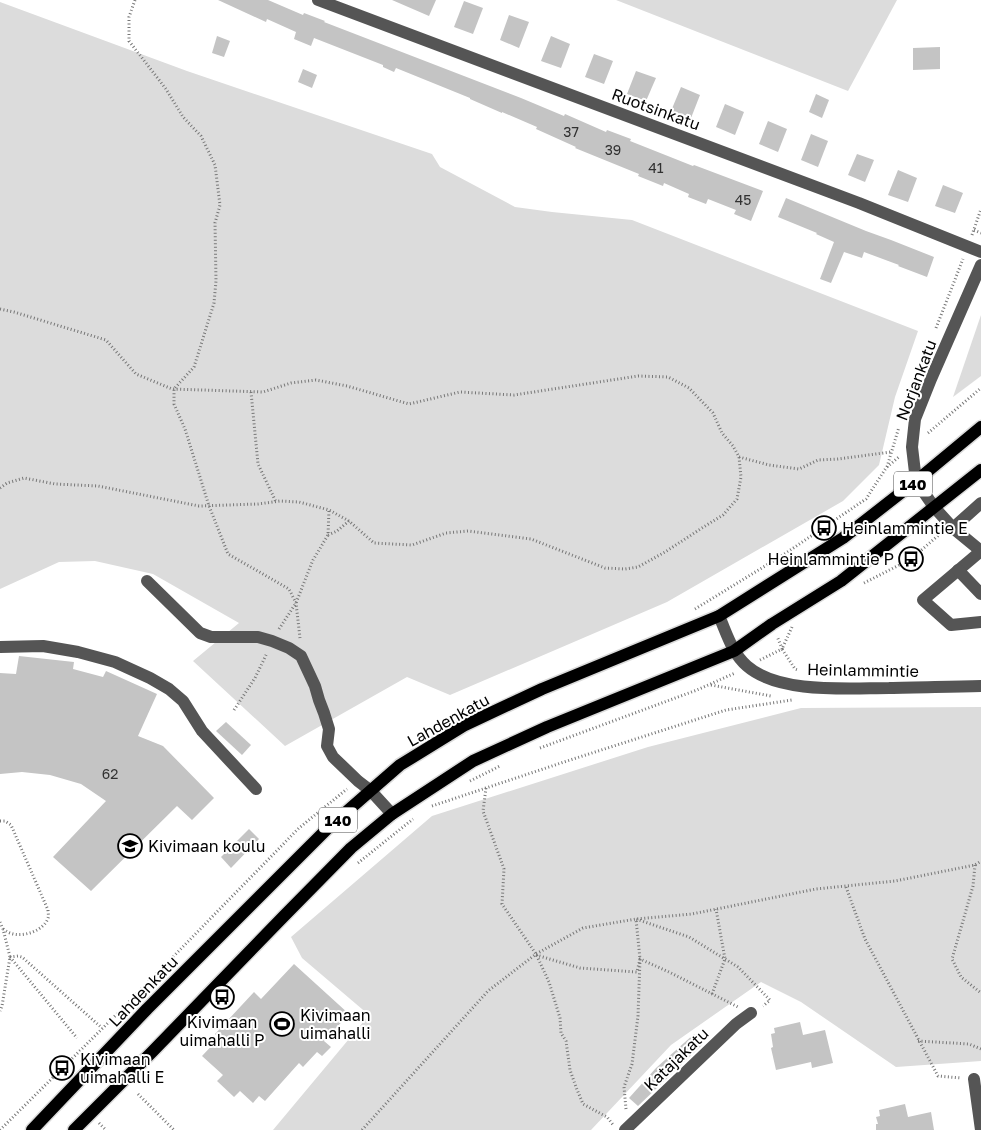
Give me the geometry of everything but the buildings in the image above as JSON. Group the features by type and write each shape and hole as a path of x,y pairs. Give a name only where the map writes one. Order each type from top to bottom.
{"main road":[{"name":"Lahdenkatu","path":"32,1130 168,988 329,828 400,765 465,725 542,689 719,616 843,538 981,427"},
{"name":"140","path":"74,1130 351,848 392,814 473,761 547,727 734,650 841,580 981,470"}],"street":[{"name":"Ruotsinkatu","path":"318,0 851,200 981,252"},
{"name":"Norjankatu","path":"981,265 915,418 912,447 916,481 934,507 952,526 981,551"},
{"path":"952,526 981,503"},
{"path":"981,551 923,600 951,625 981,622"},
{"path":"958,570 981,594"},
{"path":"147,581 200,632 211,637 258,637 289,648 301,656 315,686 324,713 329,730 327,746 333,757 371,791 392,814"},
{"name":"Heinlammintie","path":"719,616 734,650 747,666 764,677 786,684 824,689 981,686"},
{"path":"0,646 43,646 78,652 115,662 150,678 169,689 183,701 202,731 256,789"},
{"name":"Katajakatu","path":"624,1129 736,1024 751,1013"},
{"path":"974,1079 981,1130"}],"path":[{"path":"135,0 129,17 129,41 166,89 183,117 202,136 215,165 220,205 215,223 216,281 214,303 194,367 174,389 174,404 186,429 209,506 228,554 289,589 296,603 301,656"},
{"path":"974,230 981,233"},
{"path":"0,309 106,340 136,374 174,389 264,392 291,383 316,380 347,386 410,404 460,392 514,395 638,376 668,377 689,388 713,413 722,434 740,457 741,477 737,499 724,515 638,567 625,569 605,568 531,539 468,531 446,533 412,545 374,543 349,521 329,510 299,502 199,506 98,486 55,484 24,478 7,482 0,488"},
{"path":"251,392 258,464 276,502"},
{"path":"740,457 769,465 799,469 818,460 891,452"},
{"path":"234,710 255,678 272,641 296,603 313,560 328,534 329,510"},
{"path":"328,534 337,531 349,521"},
{"path":"911,559 952,526"},
{"path":"743,580 753,594"},
{"path":"772,624 782,649 795,669 806,671"},
{"path":"533,750 710,685 782,649"},
{"path":"440,797 427,808 567,760 726,710 794,700"},
{"path":"465,784 507,762"},
{"path":"486,788 483,811 504,869 502,904 536,954 549,982 560,1018 561,1033 566,1041 570,1070 576,1087 584,1104 624,1129"},
{"path":"352,868 419,814"},
{"path":"0,821 5,821 11,825 48,910 48,919 41,927 31,933 11,934 3,929"},
{"path":"362,1130 488,991 536,954 584,928 636,919 692,914 816,889 895,881 975,865 981,861"},
{"path":"975,865 973,886 952,959 962,977 981,993"},
{"path":"846,887 865,939 938,1076 974,1079"},
{"path":"712,994 725,959 716,909"},
{"path":"636,919 689,937 738,968 770,1000 751,1013 640,959"},
{"path":"624,1129 624,1087 632,1064 638,1016 640,959 636,919"},
{"path":"0,922 10,957 0,1011"},
{"path":"536,954 580,968 637,972 640,959"},
{"path":"10,957 22,957 102,1028"},
{"path":"10,957 77,1038"},
{"path":"918,1041 969,1044 981,1049"},
{"path":"138,1094 174,1130"},
{"path":"94,1126 104,1117"},
{"path":"98,1122 106,1130"}],"shaded area":[{"path":"616,0 897,0 848,91"},
{"path":"0,2 187,71 432,154 440,167 515,207 632,220 918,331 895,397 879,465 843,501 667,602 450,695 407,677 285,746 193,661 239,623 153,574 95,561 59,562 0,589"},
{"path":"981,315 981,376 953,397"},
{"path":"981,707 981,1061 896,1067 801,1002 761,982 671,1045 591,1130 273,1130 369,1015 302,958 291,937 432,816 648,747 801,708"}],"place":[{"name":"Heinlammintie E","path":"824,528"},
{"name":"Heinlammintie P","path":"911,559"},
{"name":"Kivimaan koulu","path":"130,846"},
{"name":"Kivimaan uimahalli P","path":"222,997"},
{"name":"Kivimaan uimahalli","path":"282,1024"},
{"name":"Kivimaan uimahalli E","path":"62,1068"}]}
